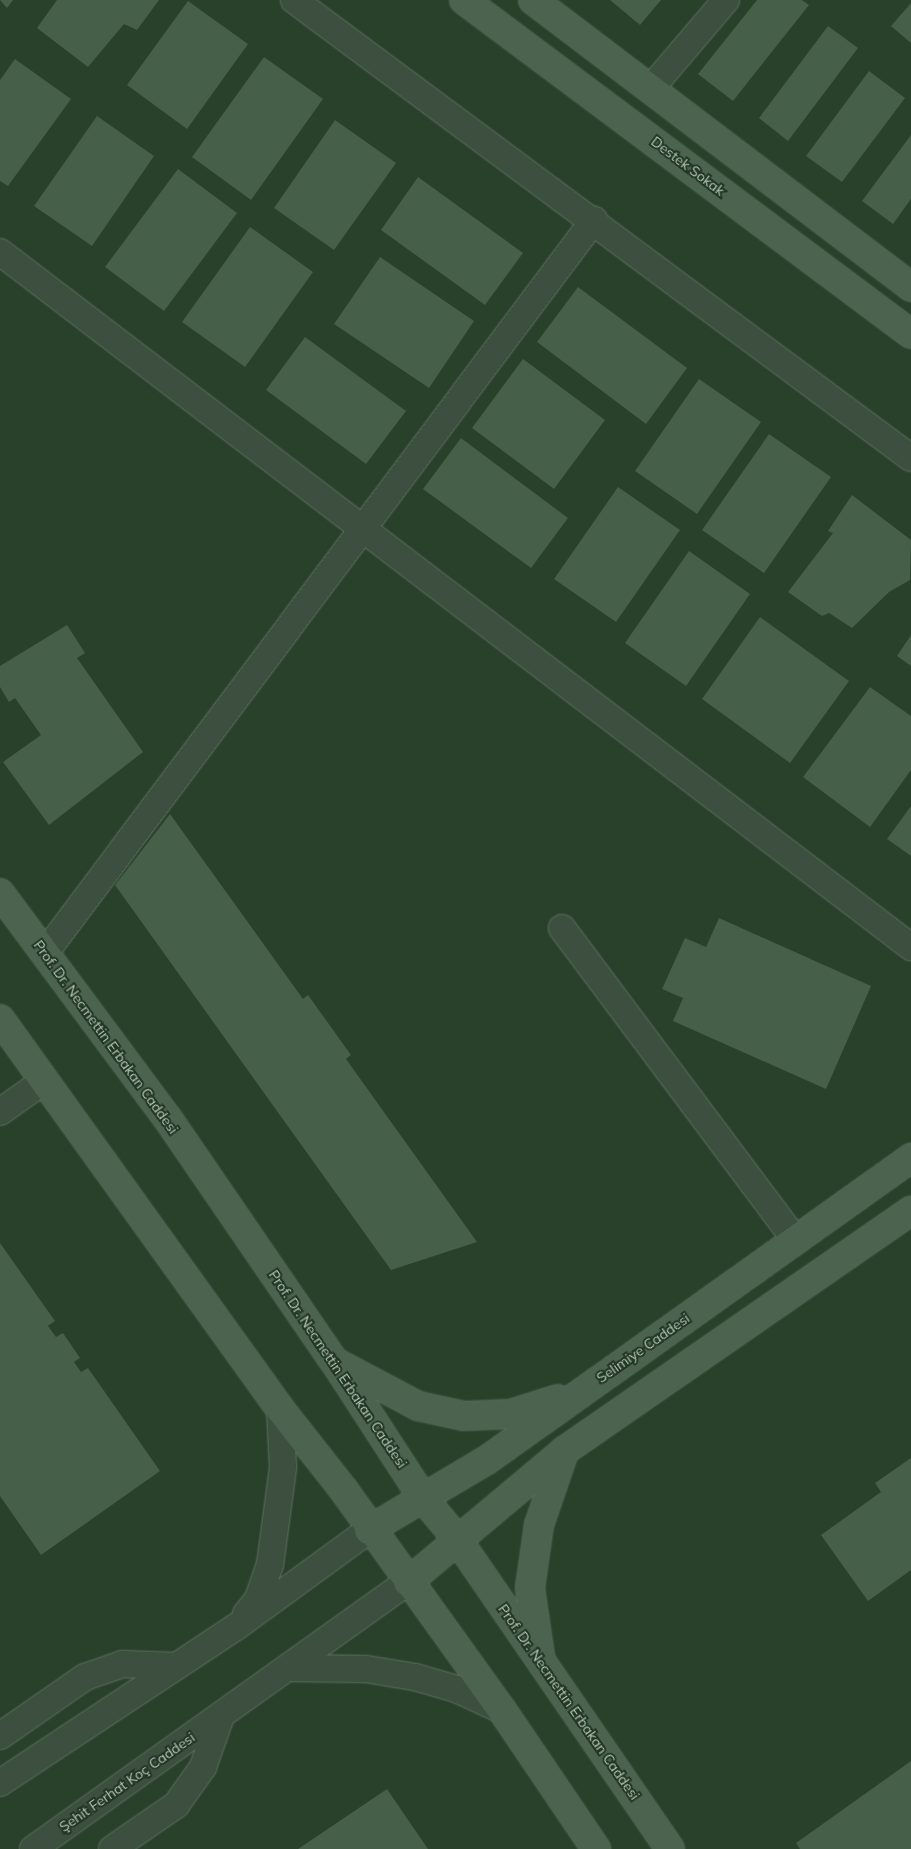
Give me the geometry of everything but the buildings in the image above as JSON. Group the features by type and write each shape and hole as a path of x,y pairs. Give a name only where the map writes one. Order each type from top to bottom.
{"street":[{"path":"294,0 594,220 911,458"},
{"name":"Destek Sokak","path":"464,0 911,334"},
{"path":"533,0 652,87 911,287"},
{"path":"652,87 726,0"},
{"path":"45,953 594,220"},
{"path":"0,252 361,530 911,947"},
{"name":"Prof. Dr. Necmettin Erbakan Caddesi","path":"0,893 168,1119 334,1361 423,1498 457,1539 670,1849"},
{"path":"562,928 795,1240"},
{"path":"0,1019 280,1409 342,1489 502,1710 596,1849"},
{"path":"0,1112 44,1080"},
{"name":"Selimiye Caddesi","path":"370,1530 487,1460 578,1393 911,1158"},
{"path":"408,1582 564,1451 911,1211"},
{"path":"334,1361 418,1406 464,1416 510,1414 578,1393"},
{"path":"236,1627 258,1599 270,1566 283,1467 280,1409"},
{"path":"541,1662 530,1588 539,1525 564,1451"},
{"path":"0,1784 236,1627 370,1530"},
{"name":"Şehit Ferhat Koç Caddesi","path":"33,1849 408,1582"},
{"path":"0,1736 85,1677 122,1664 178,1666"},
{"path":"288,1668 366,1669 415,1677 456,1689 502,1710"},
{"name":"Şehit Ferhat Koç Caddesi","path":"112,1849 176,1805 203,1767 221,1716"}]}
